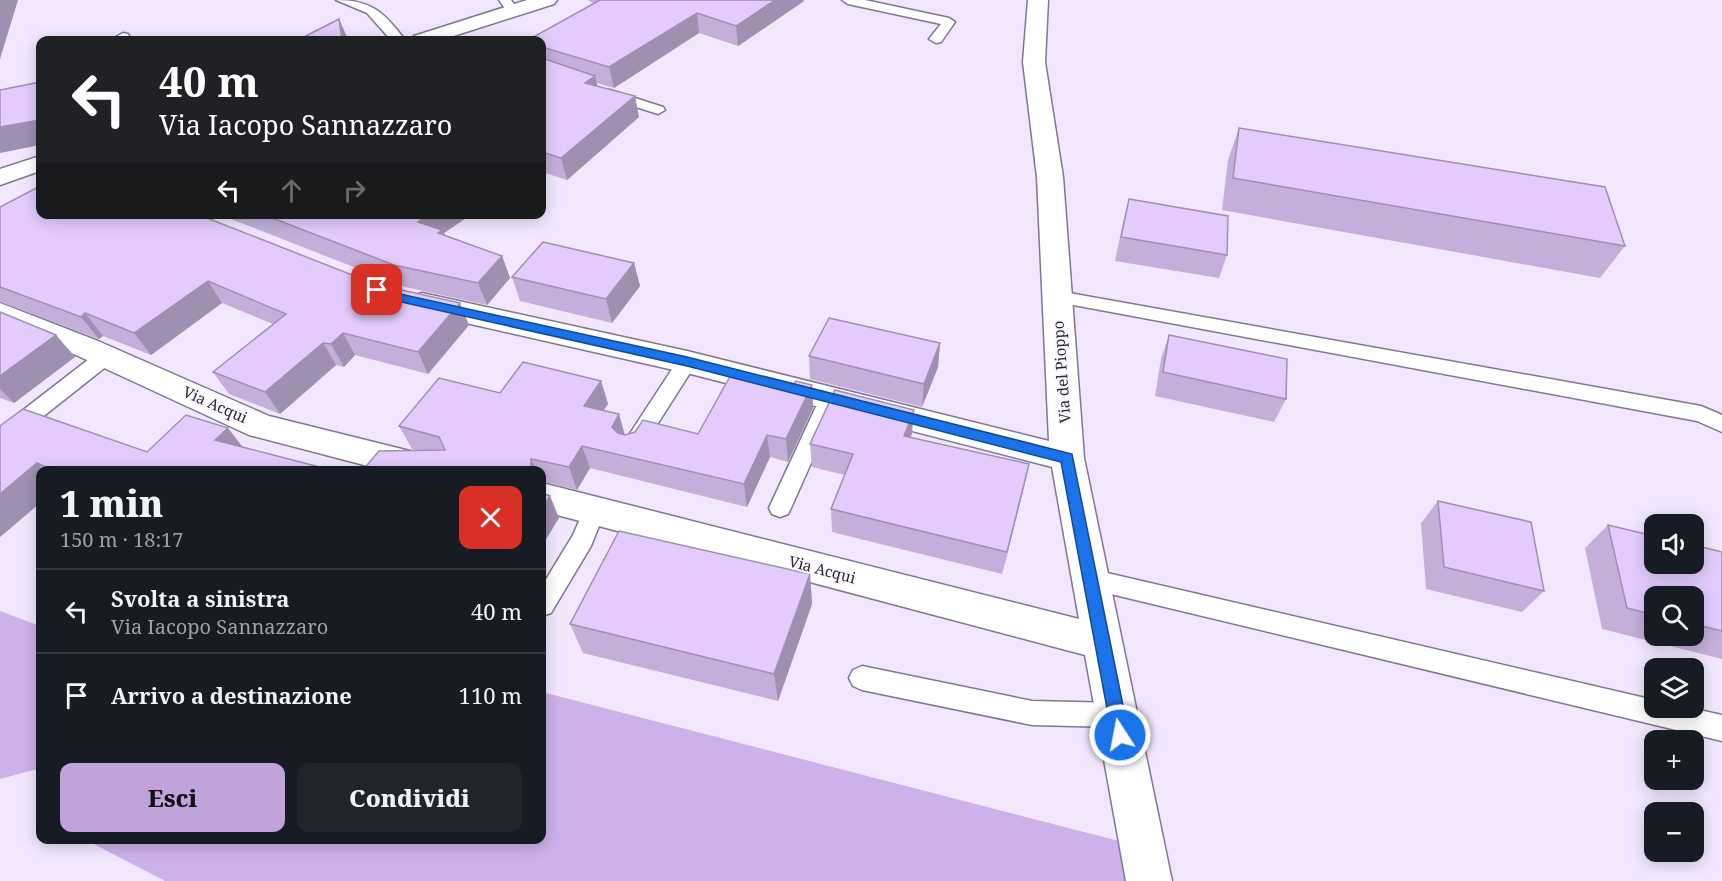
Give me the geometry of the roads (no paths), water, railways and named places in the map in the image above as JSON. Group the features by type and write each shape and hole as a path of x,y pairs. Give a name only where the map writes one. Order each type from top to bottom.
{"street":[{"path":"441,36 509,5 547,0"},
{"name":"Via del Pioppo","path":"1038,0 1034,62 1050,177 1067,458 1149,881"},
{"path":"0,177 36,164"},
{"path":"397,297 687,362 1067,458"},
{"name":"Via Acqui","path":"0,313 261,426 418,466"},
{"name":"Via Acqui","path":"546,498 1102,642"}],"lane":[{"path":"342,0 370,10 395,36"},
{"path":"848,0 949,22 936,39"},
{"path":"594,89 658,110"},
{"path":"1058,297 1701,414 1722,424"},
{"path":"0,439 105,357"},
{"path":"632,448 687,362"},
{"path":"780,508 830,398"},
{"path":"546,599 583,539 594,511"},
{"path":"1090,579 1722,728"},
{"path":"862,678 1032,713 1116,715"}]}
